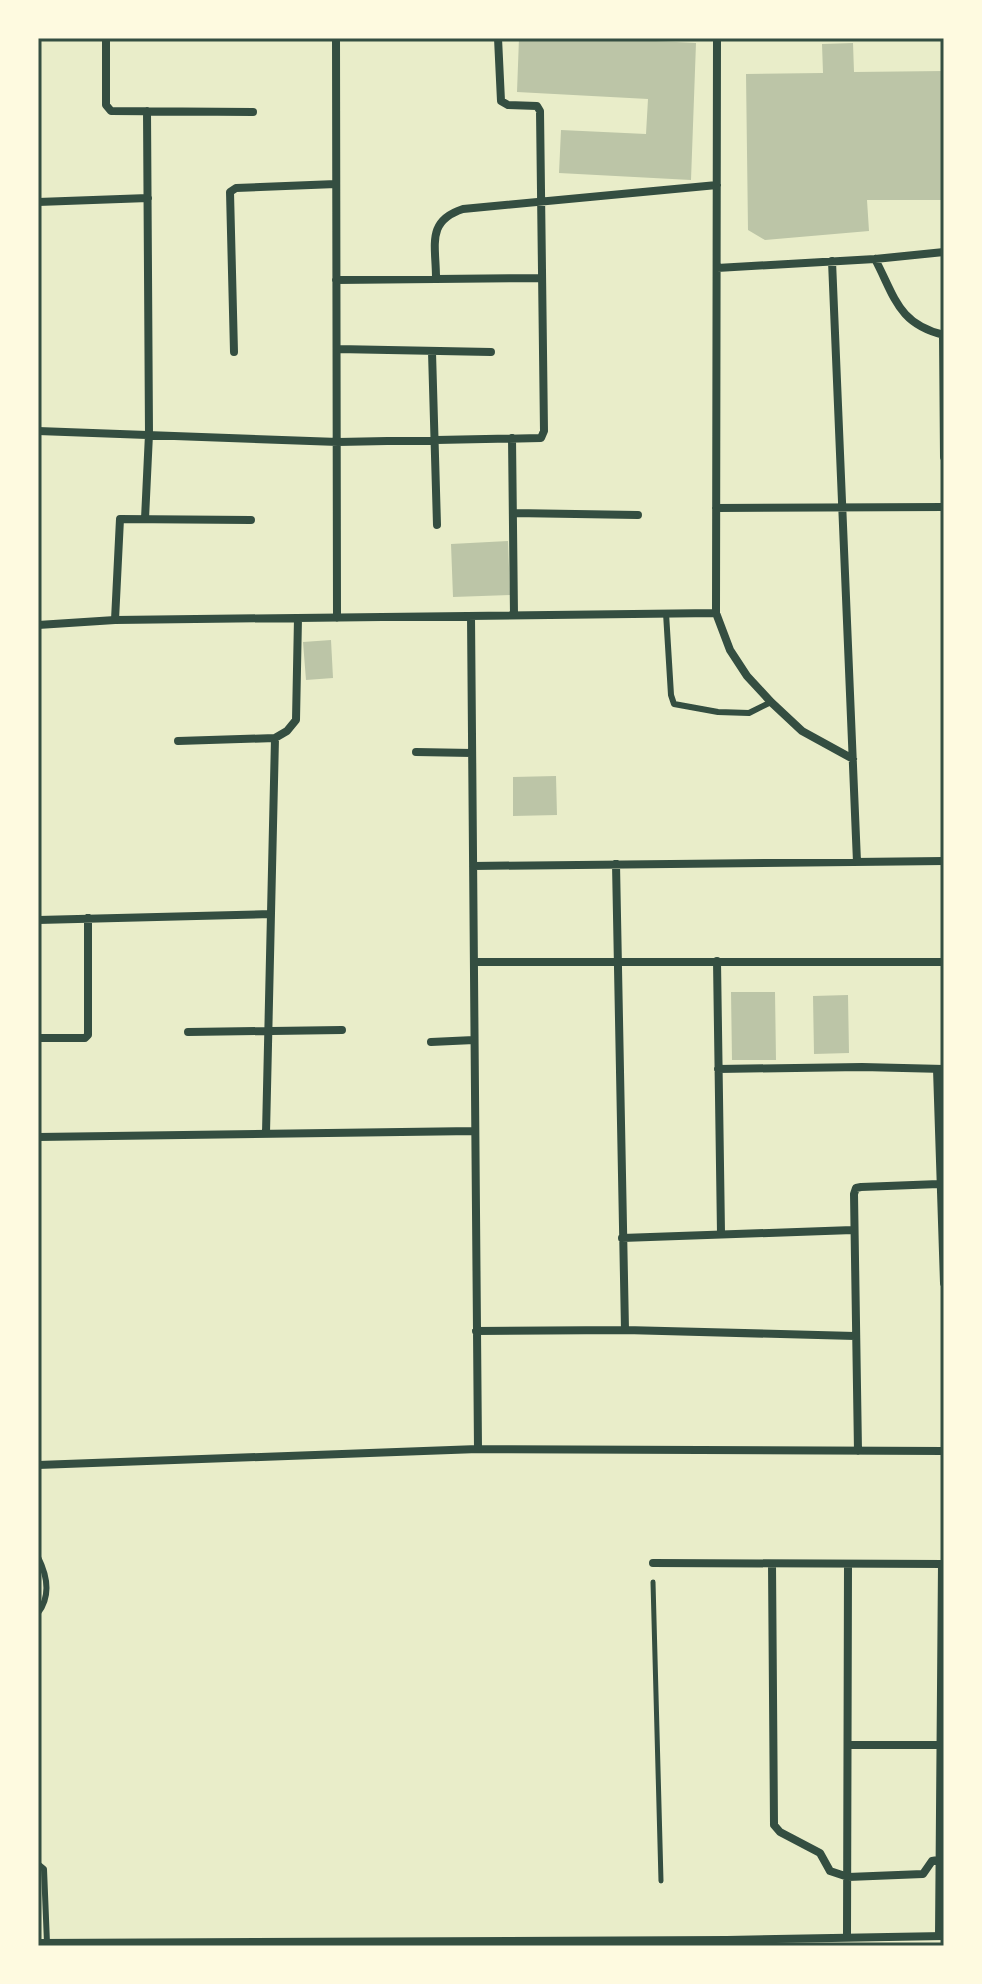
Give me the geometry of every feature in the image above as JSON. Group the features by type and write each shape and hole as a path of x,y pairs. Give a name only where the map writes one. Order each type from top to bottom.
{"street":[{"path":"106,38 107,109 253,112"},
{"path":"336,38 337,618"},
{"path":"38,431 338,442 541,438 544,435 540,111 537,106 508,105 501,101 498,38"},
{"path":"717,38 716,613 730,650 747,676 771,702 802,731 853,759"},
{"path":"145,519 149,434 147,111"},
{"path":"234,352 230,192 236,188 336,184"},
{"path":"436,278 436,230 439,220 449,213 540,200 717,185"},
{"path":"38,202 148,198"},
{"path":"717,268 944,252"},
{"path":"875,259 909,320 943,335 944,457"},
{"path":"832,261 857,862"},
{"path":"336,280 541,278"},
{"path":"337,349 491,352"},
{"path":"432,352 437,525"},
{"path":"512,438 514,615"},
{"path":"716,508 944,507"},
{"path":"513,513 638,515"},
{"path":"115,620 120,519 251,520"},
{"path":"38,625 115,620 716,613"},
{"path":"471,616 478,1449"},
{"path":"178,741 275,738 287,731 296,720 298,618"},
{"path":"266,1133 275,738"},
{"path":"416,752 472,753"},
{"path":"473,866 944,861"},
{"path":"616,864 625,1330"},
{"path":"38,920 271,914"},
{"path":"38,1038 85,1038 88,1035 88,918"},
{"path":"717,961 721,1233"},
{"path":"474,962 944,962"},
{"path":"188,1032 342,1030"},
{"path":"431,1042 474,1040"},
{"path":"718,1069 940,1069 939,1184 944,1283"},
{"path":"38,1137 475,1131"},
{"path":"858,1451 854,1194 857,1187 939,1184"},
{"path":"622,1238 853,1230"},
{"path":"476,1331 625,1330 855,1336"},
{"path":"38,1465 478,1449 944,1451"},
{"path":"43,1943 942,1936 939,1745 943,1564 653,1563"},
{"path":"772,1564 774,1825 780,1832 820,1853 830,1871 848,1877 923,1874 932,1861 941,1859"},
{"path":"847,1937 848,1565"},
{"path":"848,1745 939,1745"}],"lane":[{"path":"666,613 674,704 718,712 749,713 771,702"},
{"path":"38,1557 46,1574 47,1590 44,1605 38,1613"},
{"path":"38,1864 44,1869 43,1943"}],"path":[{"path":"653,1563 661,1881"}],"building":[{"path":"519,38 696,43 691,180 559,173 561,130 646,134 648,99 517,92"},
{"path":"853,43 854,72 944,71 944,200 867,200 869,231 765,240 748,230 746,74 823,73 822,44"},
{"path":"508,541 510,595 453,597 451,544"},
{"path":"331,640 333,678 306,680 303,642"},
{"path":"556,776 557,815 513,816 513,777"},
{"path":"731,992 775,992 776,1060 732,1060"},
{"path":"848,995 849,1053 814,1054 813,996"}]}
